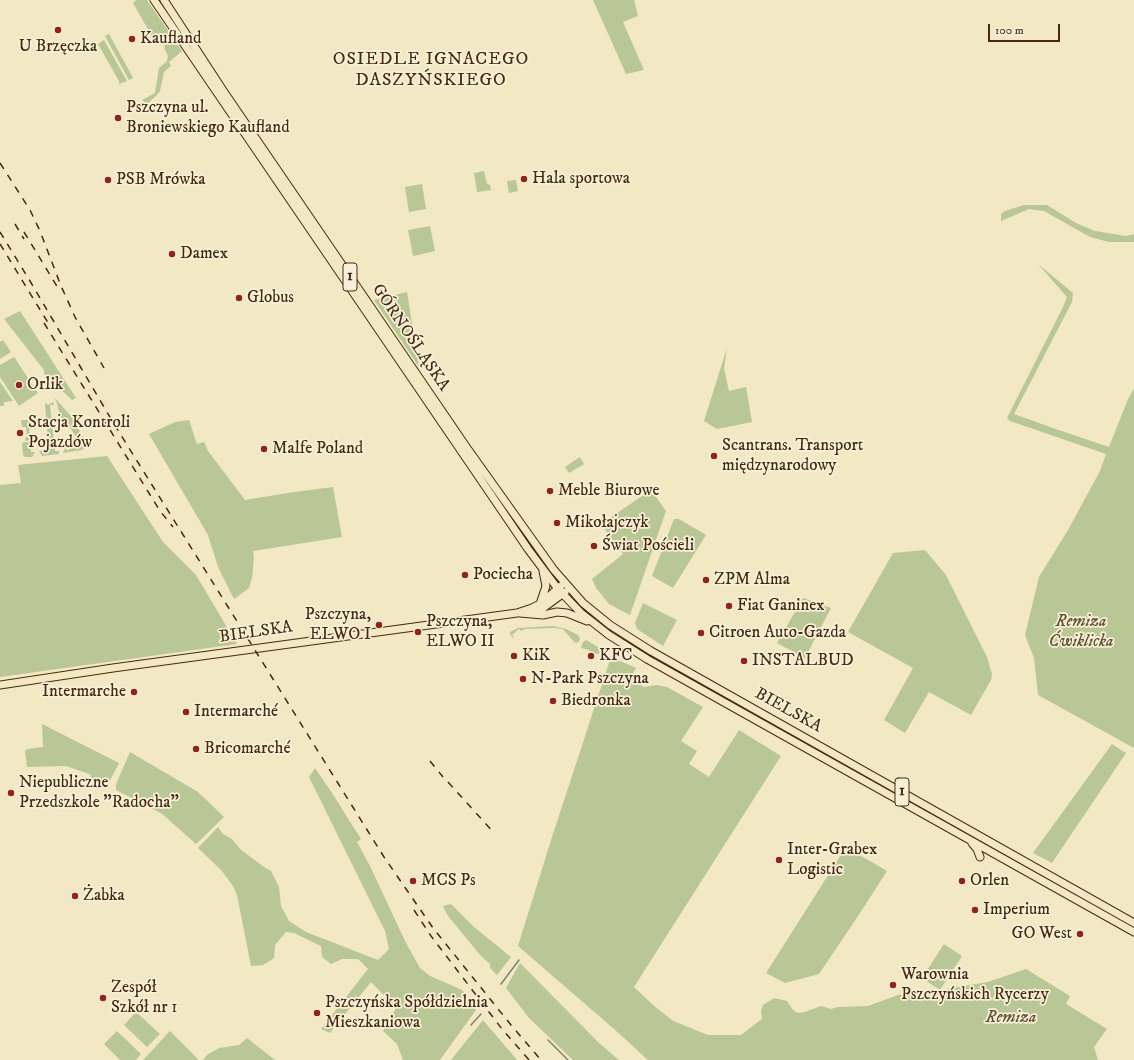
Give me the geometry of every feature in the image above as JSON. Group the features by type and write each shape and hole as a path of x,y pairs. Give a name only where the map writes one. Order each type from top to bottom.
{"main road":[{"name":"GÓRNOŚLĄSKA","path":"154,0 541,567 560,591"},
{"name":"GÓRNOŚLĄSKA","path":"164,0 224,92 467,448 567,586"},
{"path":"540,604 546,586 541,567"},
{"name":"BIELSKA","path":"0,685 517,613 540,604 567,586 599,617 644,647 1134,923"},
{"name":"BIELSKA","path":"517,613 535,614 560,591"},
{"name":"BIELSKA","path":"560,591 593,623 626,647 971,842 1134,932"},
{"path":"535,614 543,615 557,612 567,613 593,623"},
{"path":"971,842 977,849 980,857"}],"green space":[{"path":"136,0 147,0 182,51 169,62 171,66 164,72 160,91 147,104 142,100 155,93 159,68 167,61 168,56 164,45 161,42 157,45 133,3"},
{"path":"593,0 634,0 638,16 623,22 644,70 626,74"},
{"path":"109,34 133,78 129,80 105,36"},
{"path":"104,40 127,81 119,84 119,81 98,44"},
{"path":"484,171 487,184 490,185 491,190 477,192 474,173"},
{"path":"516,180 518,191 509,193 507,181"},
{"path":"422,184 426,209 409,212 405,187"},
{"path":"1024,205 1047,205 1076,223 1095,231 1126,236 1134,234 1134,242 1109,242 1090,237 1044,211 1029,209 1001,221 1001,214 1005,211"},
{"path":"430,226 435,251 413,256 408,230"},
{"name":"Remiza Ćwiklicka","path":"1038,264 1073,293 1072,302 1014,414 1109,447 1128,399 1134,389 1134,748 1038,695 1034,658 1025,635 1039,577 1068,530 1100,471 1106,454 1010,421 1007,418 1067,297"},
{"path":"407,292 419,367 374,300"},
{"path":"20,311 76,398 72,400 44,374 44,370 4,319"},
{"path":"3,340 11,352 0,359 0,342"},
{"path":"727,348 724,369 729,391 746,387 752,422 717,429 704,421"},
{"name":"Orlik","path":"14,357 38,393 19,406 0,377 0,365"},
{"path":"0,382 13,401 4,402 4,406 0,406"},
{"path":"54,397 70,415 86,442 86,447 82,450 63,453 65,448 68,451 74,444 71,441 76,437 64,418 61,420"},
{"path":"53,402 54,405 50,405 55,451 59,451 59,454 42,456 39,451 49,450 45,404 46,403 48,405"},
{"path":"21,420 28,420 32,423 32,426 29,426 30,440 25,441 25,438 27,437 26,427 22,427"},
{"path":"189,420 197,444 204,442 208,451 245,500 333,487 342,537 253,551 254,558 252,578 249,588 234,599 218,567 208,535 149,434 175,422"},
{"path":"24,442 30,442 31,452 35,452 32,457 25,457 23,455 22,444"},
{"path":"107,456 163,542 196,575 237,644 0,677 0,485 21,483 18,465"},
{"path":"580,457 584,464 569,473 565,467"},
{"path":"651,490 666,511 630,615 609,604 596,588 592,579 623,554 601,524"},
{"path":"674,519 679,519 706,535 673,588 652,576"},
{"path":"925,550 946,575 987,657 992,674 991,680 971,715 929,692 905,733 884,720 913,668 848,632 893,553"},
{"path":"803,598 831,608 805,658 777,643"},
{"path":"643,603 677,620 663,646 637,629 635,623"},
{"path":"553,626 566,629 578,635 580,639 579,642 575,643 563,629 555,628 525,629 521,631 519,629 512,635 514,637 513,638 510,634 510,632 518,628"},
{"path":"586,640 600,648 599,654 590,653 589,650 581,648 583,642"},
{"name":"Remiza","path":"611,657 636,668 630,679 644,687 657,685 667,687 703,707 681,741 697,751 689,764 709,777 739,730 781,756 634,987 652,1004 673,1021 708,1035 741,1035 762,1019 761,1011 763,1005 774,998 787,1001 793,1010 798,1013 821,1006 831,1009 838,1007 868,1006 898,995 988,982 1026,969 1070,996 1066,1004 1107,1029 1094,1047 1098,1060 648,1060 518,946"},
{"path":"42,724 119,763 107,786 90,778 91,775 89,774 66,766 27,767 25,751 27,749 43,747"},
{"path":"1112,744 1126,753 1052,863 1033,853"},
{"path":"130,752 198,792 224,817 196,844 161,813 116,790 116,784"},
{"path":"315,768 361,839 357,842 370,866 405,941 420,968 430,976 462,990 476,1010 440,1060 403,1060 397,1044 383,1031 396,1008 371,982 330,1033 321,1029 368,969 358,959 342,959 331,964 322,957 321,946 294,933 286,932 275,945 274,958 263,965 251,966 237,895 233,886 222,871 198,848 218,827 223,834 232,839 240,849 271,871 279,887 281,906 289,921 306,932 378,960 389,949 385,931 309,777"},
{"path":"846,847 887,871 819,974 785,983 766,973"},
{"path":"451,904 474,927 511,957 497,975 490,968 490,964 481,956 448,916 443,906"},
{"path":"944,944 962,956 940,990 922,978"},
{"path":"520,963 599,1043 619,1060 573,1060 529,1018 506,988"},
{"path":"136,1012 160,1034 147,1047 124,1025"},
{"path":"483,1020 517,1060 451,1060"},
{"path":"117,1031 141,1054 136,1060 120,1060 104,1044"},
{"path":"170,1031 198,1059 143,1060"},
{"path":"247,1038 275,1060 203,1060 207,1055 219,1048 239,1045"}],"waterway":[{"path":"501,984 519,960"},
{"path":"471,1025 481,1014"},
{"path":"548,1040 568,1060"}],"railway":[{"path":"0,163 30,210 75,317 104,368"},
{"path":"15,224 24,239"},
{"path":"0,232 114,424 384,857 433,928 541,1060"},
{"path":"24,232 58,288"},
{"path":"0,244 50,326"},
{"path":"44,323 160,511 173,527"},
{"path":"430,761 443,777"},
{"path":"448,782 495,834"},
{"path":"414,910 431,936 502,1029 529,1060"}],"place":[{"name":"U Brzęczka","path":"58,30"},
{"name":"Kaufland","path":"132,39"},
{"name":"Pszczyna ul. Broniewskiego Kaufland","path":"118,118"},
{"name":"Hala sportowa","path":"524,179"},
{"name":"PSB Mrówka","path":"108,180"},
{"name":"Damex","path":"172,254"},
{"name":"Globus","path":"239,298"},
{"name":"Orlik","path":"19,385"},
{"name":"Stacja Kontroli Pojazdów","path":"20,433"},
{"name":"Malfe Poland","path":"264,449"},
{"name":"Scantrans. Transport międzynarodowy","path":"714,456"},
{"name":"Meble Biurowe","path":"550,491"},
{"name":"Mikołajczyk","path":"557,523"},
{"name":"Świat Pościeli","path":"594,546"},
{"name":"Pociecha","path":"465,575"},
{"name":"ZPM Alma","path":"706,580"},
{"name":"Fiat Ganinex","path":"729,606"},
{"name":"Pszczyna, ELWO I","path":"379,625"},
{"name":"Pszczyna, ELWO II","path":"418,632"},
{"name":"Citroen Auto-Gazda","path":"701,633"},
{"name":"KiK","path":"514,656"},
{"name":"KFC","path":"591,656"},
{"name":"INSTALBUD","path":"744,661"},
{"name":"N-Park Pszczyna","path":"523,679"},
{"name":"Intermarche","path":"134,692"},
{"name":"Biedronka","path":"553,701"},
{"name":"Intermarché","path":"186,712"},
{"name":"Bricomarché","path":"196,749"},
{"name":"Niepubliczne Przedszkole \"Radocha\"","path":"11,793"},
{"name":"Inter-Grabex Logistic","path":"779,860"},
{"name":"MCS Ps","path":"413,881"},
{"name":"Orlen","path":"962,881"},
{"name":"Żabka","path":"75,896"},
{"name":"Imperium","path":"975,910"},
{"name":"GO West","path":"1080,934"},
{"name":"Warownia Pszczyńskich Rycerzy","path":"893,985"},
{"name":"Zespół Szkół nr 1","path":"103,998"},
{"name":"Pszczyńska Spółdzielnia Mieszkaniowa","path":"317,1013"}],"district":[{"name":"OSIEDLE IGNACEGO DASZYŃSKIEGO","path":"431,70"}]}
